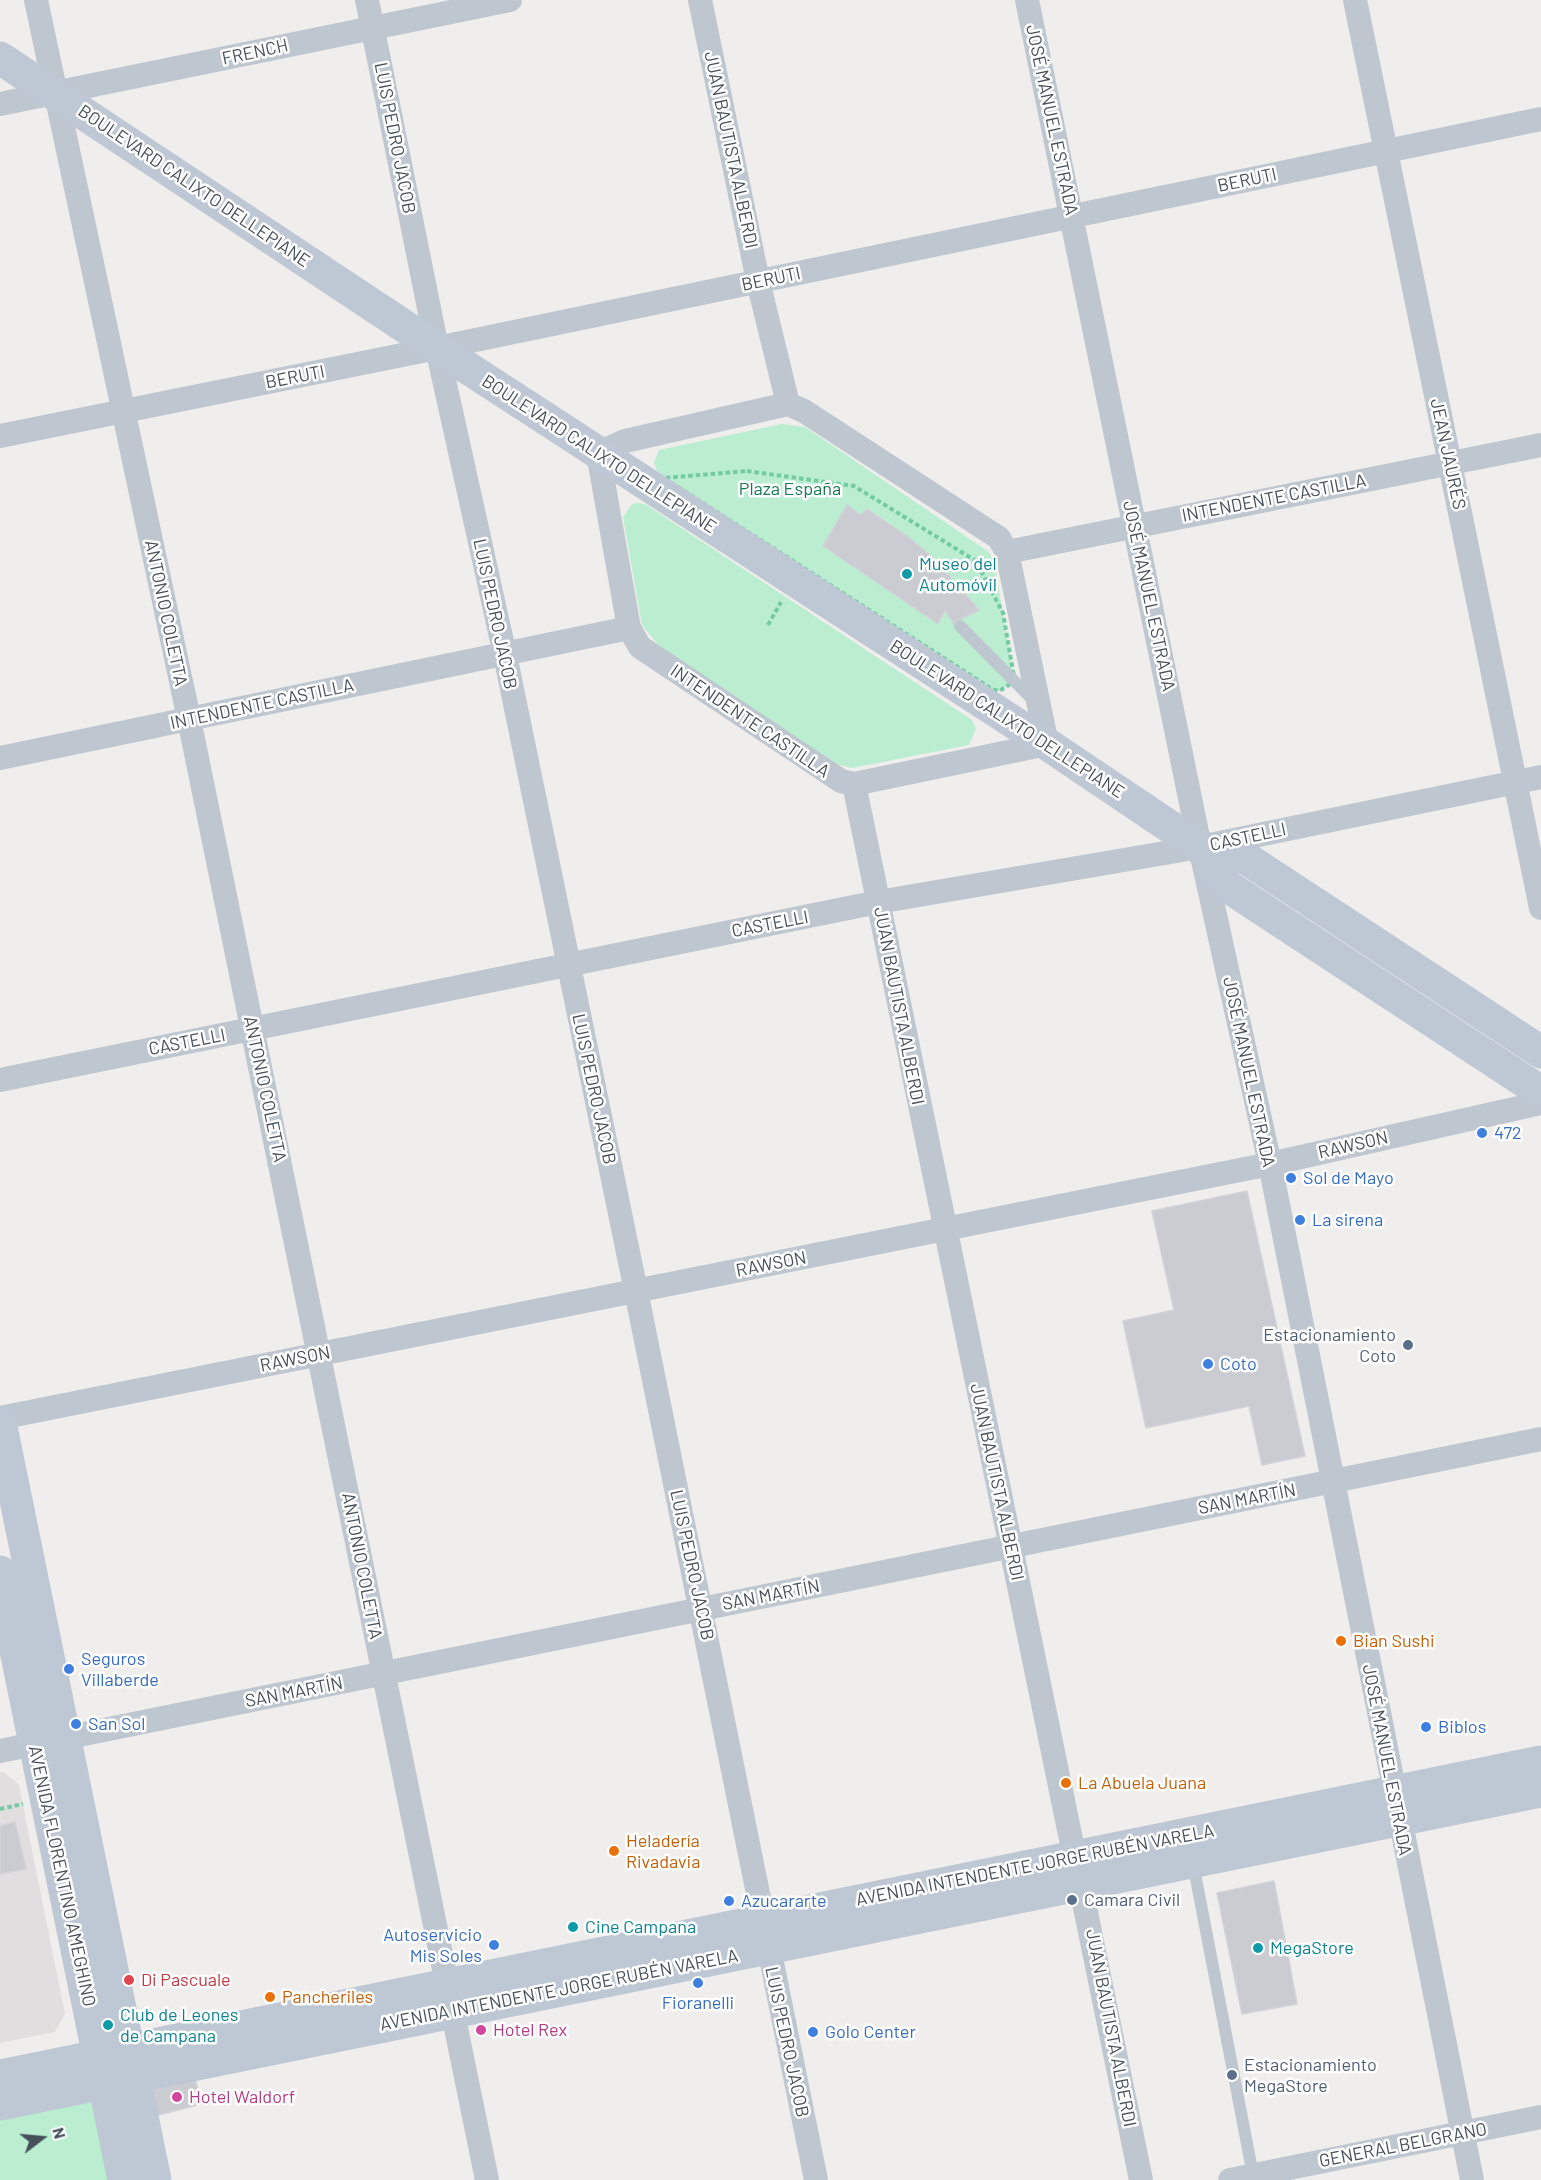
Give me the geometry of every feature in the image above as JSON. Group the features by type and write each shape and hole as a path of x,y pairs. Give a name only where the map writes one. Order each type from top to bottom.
{"main road":[{"name":"BOULEVARD CALIXTO DELLEPIANE","path":"0,58 437,348 1047,744 1200,847 1244,858 1541,1052"},
{"name":"BOULEVARD CALIXTO DELLEPIANE","path":"1200,847 1227,886 1541,1092"},
{"name":"AVENIDA FLORENTINO AMEGHINO","path":"0,1420 50,1741 116,2066 155,2180"},
{"name":"AVENIDA FLORENTINO AMEGHINO","path":"0,1572 50,1741"},
{"name":"AVENIDA INTENDENTE JORGE RUBÉN VARELA","path":"1079,1870 1193,1862 1396,1806 1541,1762"},
{"name":"AVENIDA INTENDENTE JORGE RUBÉN VARELA","path":"0,2076 116,2066 1396,1806 1541,1791"},
{"name":"AVENIDA FLORENTINO AMEGHINO","path":"116,2066 124,2180"},
{"name":"AVENIDA INTENDENTE JORGE RUBÉN VARELA","path":"0,2104 116,2066"}],"street":[{"name":"ANTONIO COLETTA","path":"36,0 189,719 487,2180"},
{"name":"LUIS PEDRO JACOB","path":"367,0 437,348 505,655 636,1291 816,2180"},
{"name":"FRENCH","path":"0,104 510,0"},
{"name":"JUAN BAUTISTA ALBERDI","path":"700,0 758,281 788,404"},
{"name":"JOSÉ MANUEL ESTRADA","path":"1027,0 1200,847 1270,1164 1472,2180"},
{"name":"JEAN JAURÉS","path":"1355,0 1541,908"},
{"name":"BERUTI","path":"0,436 437,348 1541,119"},
{"path":"598,453 625,441 788,404 804,411 999,538 1007,552 1047,744 854,784"},
{"name":"INTENDENTE CASTILLA","path":"1007,552 1541,445"},
{"name":"INTENDENTE CASTILLA","path":"598,453 629,628 640,647 841,781 854,784"},
{"name":"INTENDENTE CASTILLA","path":"0,758 629,628"},
{"name":"CASTELLI","path":"0,1080 878,902 1200,847 1541,777"},
{"name":"JUAN BAUTISTA ALBERDI","path":"854,784 944,1230 1142,2180"},
{"name":"RAWSON","path":"0,1420 1270,1164 1541,1103"},
{"name":"SAN MARTÍN","path":"0,1751 1541,1439"},
{"name":"GENERAL BELGRANO","path":"1241,2178 1541,2117"}],"lane":[{"path":"960,626 1039,707"},
{"path":"1193,1862 1241,2178"}],"path":[{"path":"664,478 747,471 854,486 976,561 1003,613"},
{"path":"768,625 784,596"}],"shaded area":[{"path":"0,1772 4,1772 19,1785 65,2014 55,2032 0,2043"}],"green space":[{"name":"Plaza España","path":"782,424 805,427 989,552 994,561 1014,677 1009,685 999,691 992,689 657,471 654,463 659,450"},
{"path":"632,504 645,504 972,720 976,728 969,745 852,768 837,764 659,646 642,625 623,517"},
{"path":"92,2099 117,2180 0,2180 0,2112"}],"building":[{"name":"Museo del Automóvil","path":"847,505 861,515 867,509 907,536 937,561 979,610 953,623 945,610 938,624 823,546"},
{"name":"Coto","path":"1247,1191 1305,1456 1262,1465 1249,1406 1146,1428 1123,1321 1174,1310 1152,1211"},
{"path":"15,1822 26,1869 0,1874 0,1826"},
{"name":"MegaStore","path":"1274,1881 1297,2004 1242,2014 1217,1893"},
{"name":"Hotel Waldorf","path":"195,2079 202,2104 158,2115 151,2090"}],"place":[{"name":"Museo del Automóvil","path":"907,574"},
{"name":"472","path":"1482,1133"},
{"name":"Sol de Mayo","path":"1291,1178"},
{"name":"La sirena","path":"1300,1220"},
{"name":"Estacionamiento Coto","path":"1408,1345"},
{"name":"Coto","path":"1208,1364"},
{"name":"Bian Sushi","path":"1341,1641"},
{"name":"Seguros Villaberde","path":"69,1669"},
{"name":"San Sol","path":"76,1724"},
{"name":"Biblos","path":"1426,1727"},
{"name":"La Abuela Juana","path":"1066,1783"},
{"name":"Heladería Rivadavia","path":"614,1851"},
{"name":"Camara Civil","path":"1072,1900"},
{"name":"Azucararte","path":"729,1901"},
{"name":"Cine Campana","path":"573,1927"},
{"name":"Autoservicio Mis Soles","path":"494,1945"},
{"name":"MegaStore","path":"1258,1948"},
{"name":"Di Pascuale","path":"129,1980"},
{"name":"Fioranelli","path":"698,1983"},
{"name":"Pancheriles","path":"270,1997"},
{"name":"Club de Leones de Campana","path":"108,2025"},
{"name":"Hotel Rex","path":"481,2030"},
{"name":"Golo Center","path":"813,2032"},
{"name":"Estacionamiento MegaStore","path":"1232,2075"},
{"name":"Hotel Waldorf","path":"177,2097"}]}
